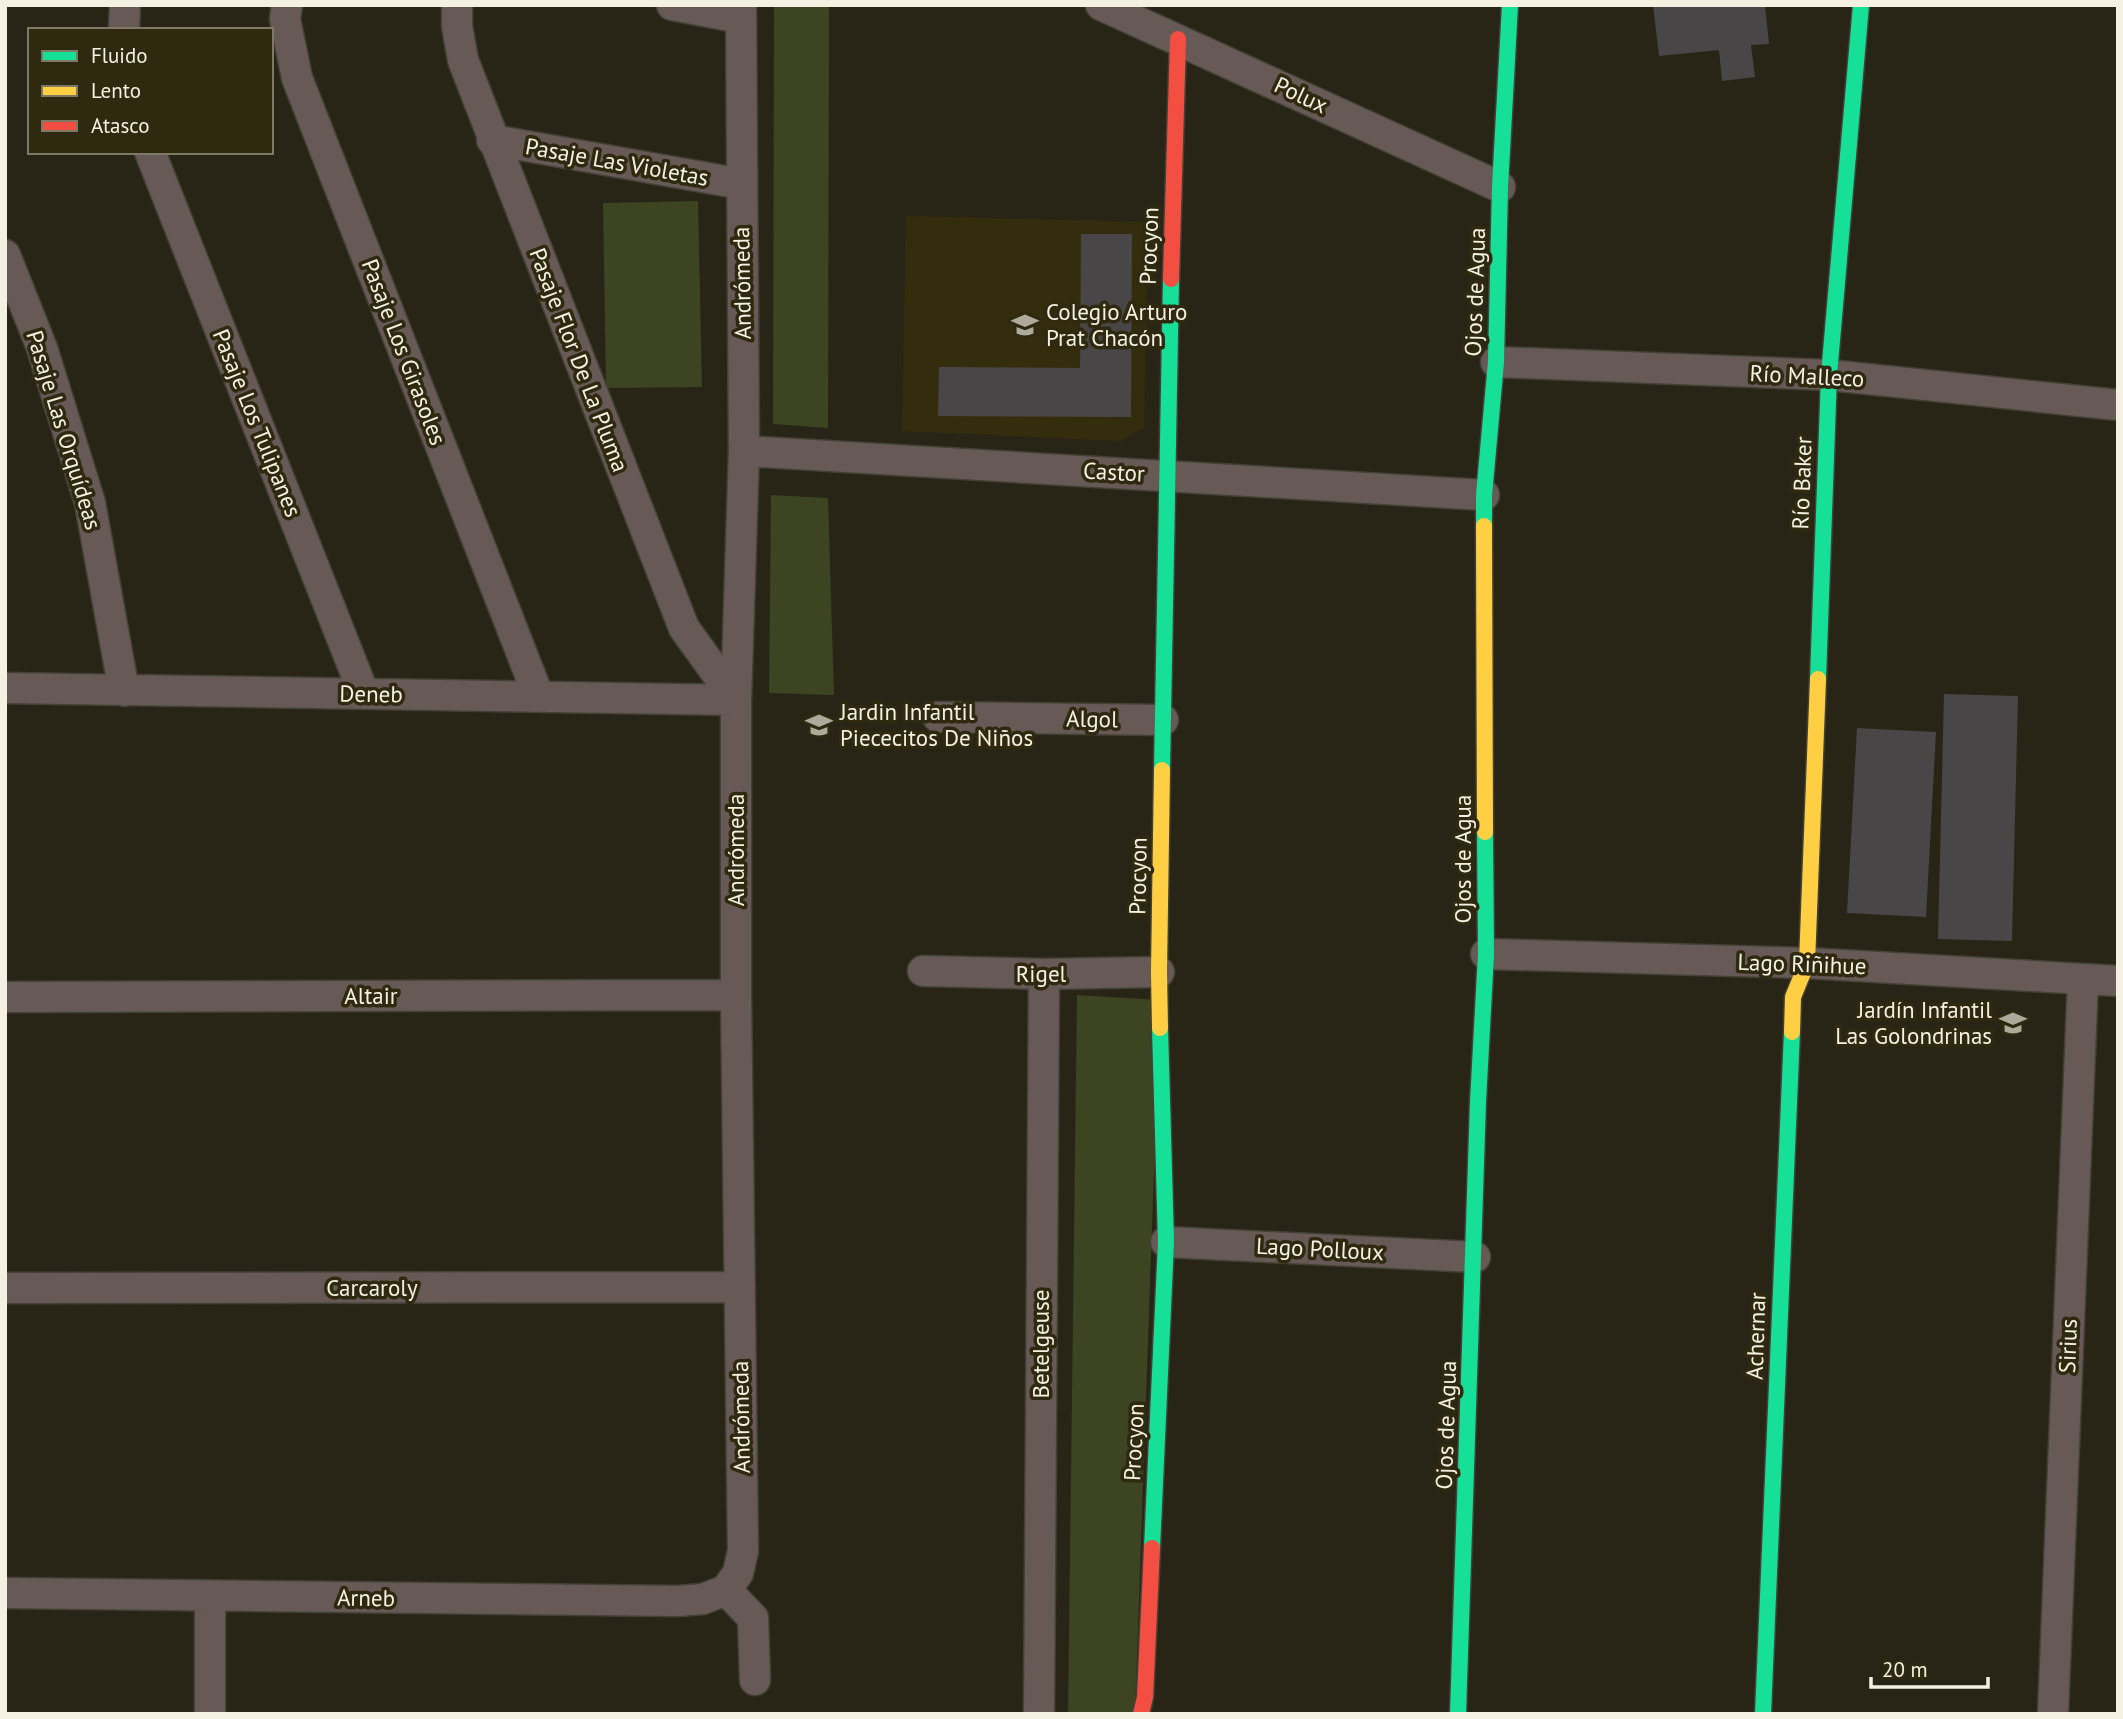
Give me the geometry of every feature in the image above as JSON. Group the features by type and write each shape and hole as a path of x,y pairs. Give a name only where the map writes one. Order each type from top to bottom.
{"street":[{"path":"124,28 125,5"},
{"name":"Pasaje Los Girasoles","path":"287,5 285,19 298,78 538,695"},
{"name":"Pasaje Flor De La Pluma","path":"457,5 457,26 463,60 492,140 684,628 736,700"},
{"path":"672,5 741,11"},
{"name":"Polux","path":"1101,5 1500,187"},
{"name":"Ojos de Agua","path":"1458,1714 1478,1102 1486,954 1484,495 1496,362 1500,187 1510,5"},
{"name":"Río Baker","path":"1807,963 1829,375 1861,5"},
{"name":"Andrómeda","path":"726,1590 738,1573 743,1551 736,995 736,700 744,451 741,11"},
{"name":"Procyon","path":"1140,1714 1145,1697 1166,1242 1160,972 1166,475 1178,39"},
{"name":"Pasaje Las Violetas","path":"492,140 741,184"},
{"name":"Pasaje Los Tulipanes","path":"151,154 364,694"},
{"name":"Pasaje Las Orquídeas","path":"5,255 42,348 90,503 124,691"},
{"name":"Río Malleco","path":"1496,362 1829,375 2118,405"},
{"name":"Castor","path":"744,451 1484,495"},
{"name":"Deneb","path":"5,688 736,700"},
{"name":"Algol","path":"937,717 1163,720"},
{"name":"Lago Riñihue","path":"1486,954 1807,963 2118,981"},
{"name":"Achernar","path":"1763,1714 1793,997 1807,963"},
{"name":"Rigel","path":"923,971 1044,974 1160,972"},
{"name":"Betelgeuse","path":"1039,1714 1044,974"},
{"name":"Sirius","path":"2053,1714 2083,979"},
{"name":"Altair","path":"5,998 736,995"},
{"name":"Lago Polloux","path":"1166,1242 1475,1257"},
{"name":"Carcaroly","path":"5,1288 739,1287"},
{"path":"726,1590 753,1618 755,1680"},
{"name":"Arneb","path":"5,1593 678,1601 704,1599 726,1590"},
{"path":"210,1714 211,1596"}],"shaded area":[{"name":"Colegio Arturo Prat Chacón","path":"906,216 1148,222 1144,428 1120,441 902,431"}],"green space":[{"path":"774,5 829,5 828,428 773,424"},
{"path":"698,201 702,387 606,388 603,203"},
{"path":"771,495 828,498 834,695 769,693"},
{"path":"1077,995 1160,1000 1135,1714 1068,1714"}],"building":[{"path":"1653,5 1765,5 1769,44 1751,45 1755,77 1722,81 1719,50 1659,56"},
{"path":"1081,234 1132,234 1131,417 938,416 939,367 1080,368"},
{"path":"1944,694 2018,696 2012,941 1938,939"},
{"path":"1857,728 1936,732 1926,917 1847,913"}],"traffic: fast":[{"path":"1484,526 1484,495 1496,362 1500,187 1510,5"},
{"path":"1818,679 1829,375 1861,5"},
{"path":"1162,770 1171,279"},
{"path":"1458,1714 1478,1102 1486,954 1485,832"},
{"path":"1152,1548 1166,1242 1160,1028"},
{"path":"1763,1714 1792,1032"}],"traffic: slow":[{"path":"1484,526 1485,832"},
{"path":"1792,1032 1793,997 1807,963 1818,679"},
{"path":"1160,1028 1162,770"}],"traffic: jam":[{"path":"1171,279 1178,39"},
{"path":"1141,1714 1145,1697 1152,1548"}],"place":[{"name":"Colegio Arturo Prat Chacón","path":"1025,325"},
{"name":"Jardin Infantil Piececitos De Niños","path":"819,725"},
{"name":"Jardín Infantil Las Golondrinas","path":"2013,1023"}]}
